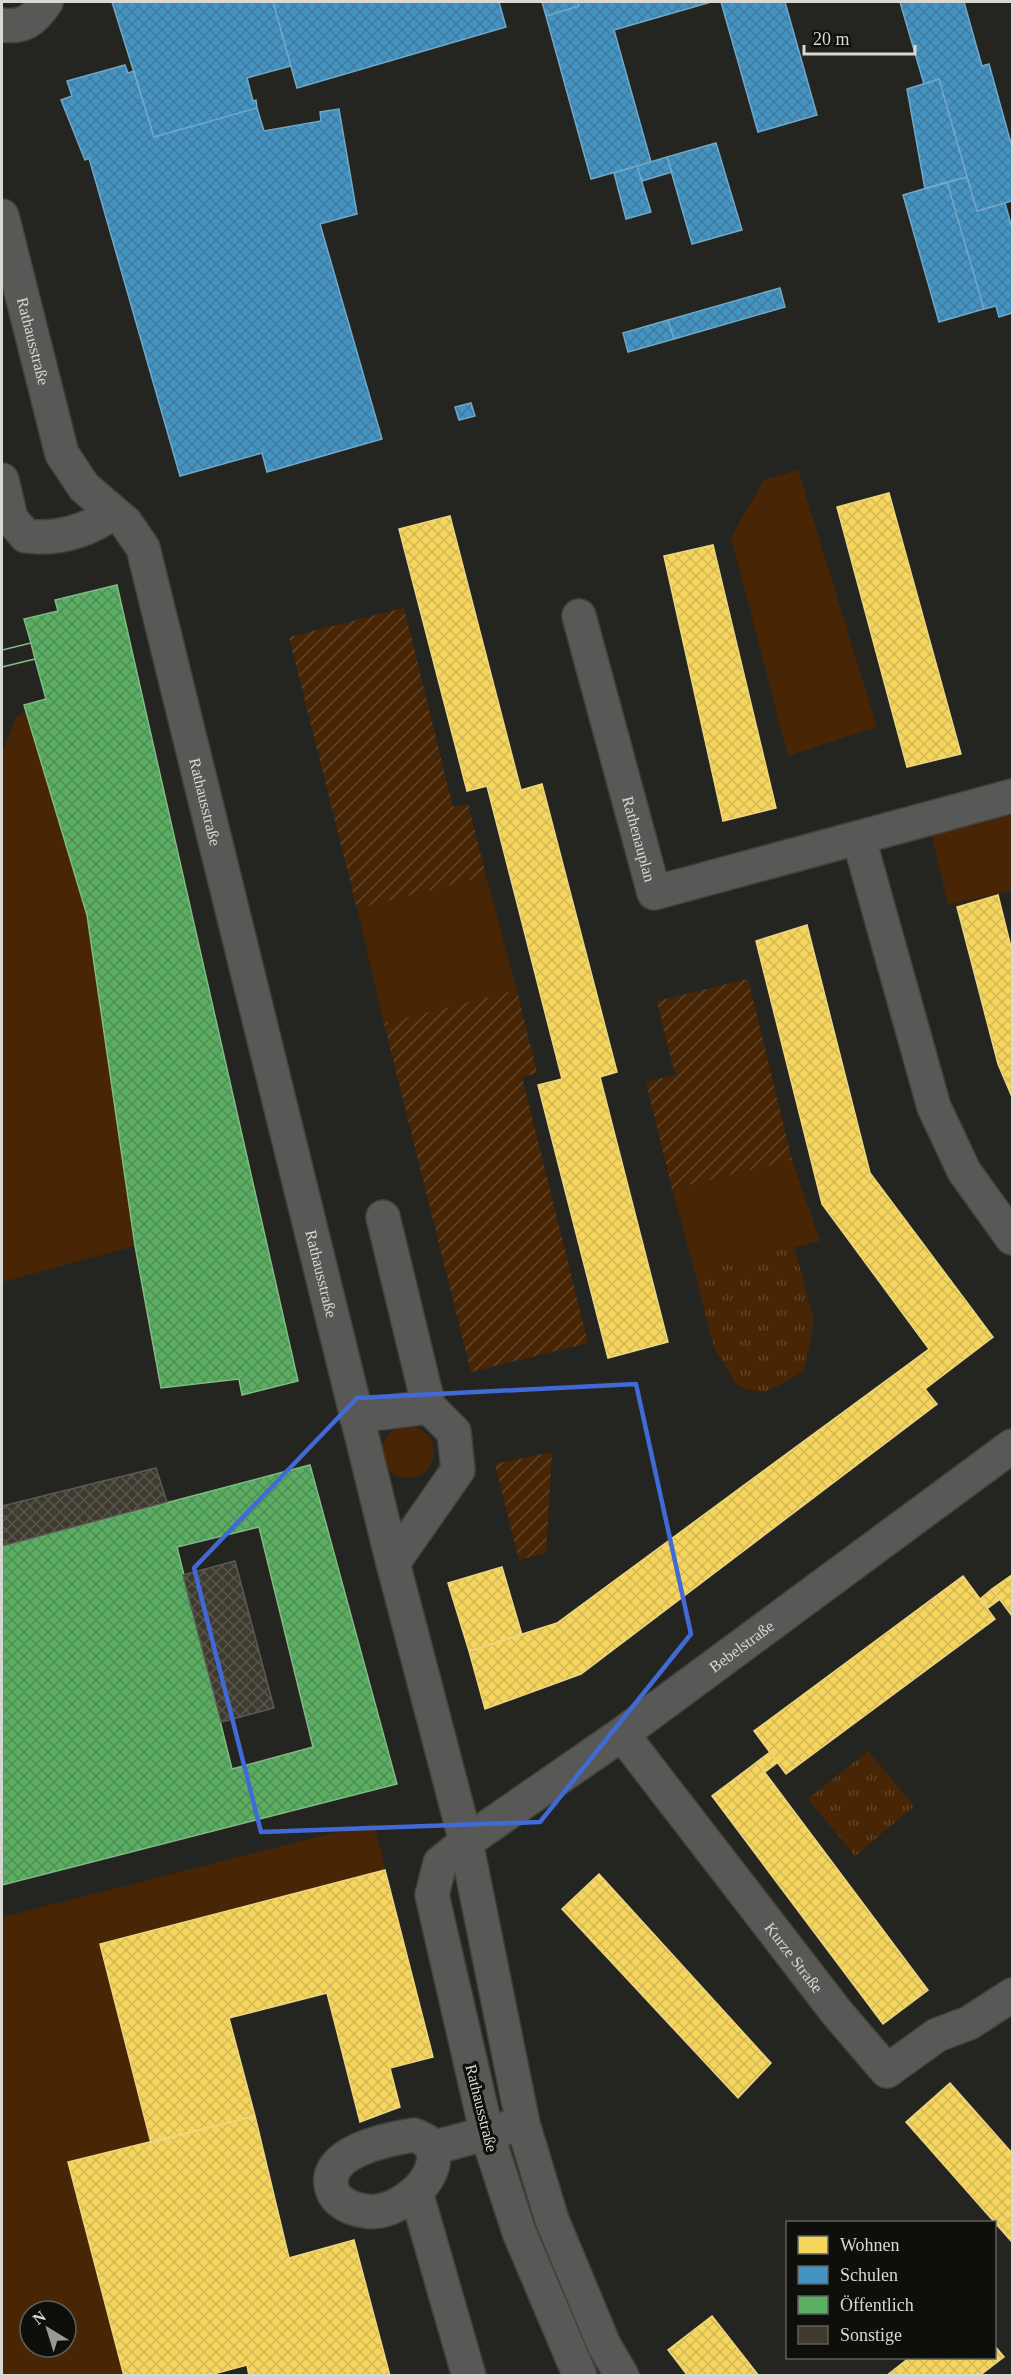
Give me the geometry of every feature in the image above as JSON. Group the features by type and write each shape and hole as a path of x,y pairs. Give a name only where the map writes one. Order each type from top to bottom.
{"street":[{"path":"2,25 17,27 37,16 46,2"},
{"name":"Rathausstraße","path":"2,216 62,454 84,487 126,523 143,548 356,1416 466,1842 523,2124 552,2220 604,2345 622,2376"},
{"path":"2,480 11,519 26,536 47,538 92,527 113,513"},
{"name":"Rathenauplan","path":"579,616 654,893 1012,796"},
{"path":"859,839 934,1107 964,1171 1012,1238"},
{"path":"383,1217 429,1407 454,1432 458,1470 393,1563"},
{"path":"356,1416 429,1407"},
{"name":"Bebelstraße","path":"466,1842 622,1734 1012,1446"},
{"name":"Kurze Straße","path":"622,1734 838,2014 887,2071 937,2035 969,2024 1007,1999"},
{"name":"Rathausstraße","path":"466,1842 441,1863 432,1894 486,2134 519,2232 580,2376"},
{"path":"432,2148 523,2124"},
{"path":"414,2135 426,2141 432,2148 429,2170 416,2192 393,2209 369,2212 344,2204 334,2194 330,2182 336,2166 360,2149 414,2135"},
{"path":"416,2192 469,2376"}],"highlighted area":[{"path":"636,1384 691,1634 540,1822 261,1832 194,1568 357,1398"}],"green space":[{"path":"798,470 877,727 788,756 731,537 764,480"},
{"path":"404,608 453,807 468,804 486,876 357,909 289,637"},
{"path":"26,711 87,915 135,1246 2,1282 2,753 16,717"},
{"path":"1012,809 1012,891 948,905 931,831"},
{"path":"486,876 517,990 384,1023 357,909"},
{"path":"748,979 792,1160 672,1189 646,1082 675,1075 657,1001"},
{"path":"517,990 537,1073 522,1077 588,1343 471,1372 384,1023"},
{"path":"792,1160 820,1241 695,1272 672,1189"},
{"path":"794,1246 814,1321 804,1371 766,1392 747,1390 736,1384 714,1347 695,1272"},
{"path":"403,1426 413,1426 422,1430 430,1438 434,1452 430,1466 422,1474 413,1478 403,1478 394,1474 386,1466 382,1457 382,1447 386,1438 394,1430"},
{"path":"552,1452 546,1553 519,1560 495,1464"},
{"path":"868,1751 914,1806 855,1856 808,1799"},
{"path":"374,1823 385,1870 101,1944 151,2143 68,2162 124,2375 2,2376 2,1917"}],"building: Wohnen":[{"path":"889,493 961,754 907,767 837,507"},
{"path":"450,516 521,790 542,784 617,1072 600,1077 668,1342 608,1358 538,1085 562,1079 487,786 467,791 399,529"},
{"path":"713,545 776,808 723,821 664,556"},
{"path":"998,895 1012,951 1012,1097 998,1064 957,907"},
{"path":"807,925 870,1173 993,1337 925,1389 937,1404 581,1674 485,1709 469,1651 557,1623 929,1349 822,1204 756,941"},
{"path":"502,1567 522,1635 469,1651 448,1583"},
{"path":"1012,1575 1012,1616 992,1589"},
{"path":"963,1576 995,1619 786,1774 754,1731"},
{"path":"992,1589 1000,1599 988,1608 980,1599"},
{"path":"770,1752 778,1762 765,1772 757,1762"},
{"path":"757,1762 928,1990 883,2024 712,1796"},
{"path":"385,1870 433,2057 390,2068 400,2107 360,2122 327,1993 229,2018 255,2116 151,2143 100,1944"},
{"path":"599,1874 771,2063 738,2098 562,1909"},
{"path":"950,2083 1012,2153 1012,2242 996,2221 993,2221 906,2122"},
{"path":"255,2116 289,2258 354,2240 390,2376 249,2376 247,2365 206,2376 124,2376 68,2162"},
{"path":"712,2316 759,2376 688,2376 668,2350"},
{"path":"996,2347 1004,2357 979,2376 886,2376 908,2359 996,2359"}],"building: Schulen":[{"path":"112,2 273,2 291,66 247,78 257,108 154,137"},
{"path":"273,2 499,2 506,27 297,88"},
{"path":"542,2 578,2 579,6 546,16"},
{"path":"578,2 711,2 614,30 651,162 591,179 546,16 579,6"},
{"path":"721,2 785,2 817,115 758,132"},
{"path":"900,2 964,2 982,66 989,64 1012,147 1012,201 977,211 939,79 924,84"},
{"path":"125,65 128,73 134,71 154,137 257,108 264,131 321,121 320,112 339,109 357,214 320,224 382,439 267,472 262,453 180,476 89,158 85,160 61,100 72,96 67,81"},
{"path":"939,79 967,177 925,189 907,89"},
{"path":"716,143 742,230 692,244 667,157"},
{"path":"667,157 672,172 642,181 637,166"},
{"path":"637,166 651,212 626,219 614,173"},
{"path":"967,177 977,211 1005,203 1012,228 1012,313 999,317 996,306 984,309 947,182"},
{"path":"947,182 984,309 939,322 903,195"},
{"path":"780,288 785,307 674,339 668,320"},
{"path":"668,320 674,339 628,352 623,333"},
{"path":"471,403 475,416 459,420 455,407"}],"building: Öffentlich":[{"path":"117,585 298,1381 242,1395 239,1379 161,1388 135,1246 87,915 24,705 46,699 35,659 2,667 2,650 31,643 24,619 58,611 55,600"},
{"path":"31,643 35,659 2,667 2,650"},
{"path":"310,1465 397,1784 2,1885 2,1546","holes":["259,1527 313,1747 232,1769 177,1547"]}],"building: Sonstige":[{"path":"156,1468 167,1502 2,1546 2,1506"},
{"path":"235,1561 274,1708 221,1722 183,1575"}]}
